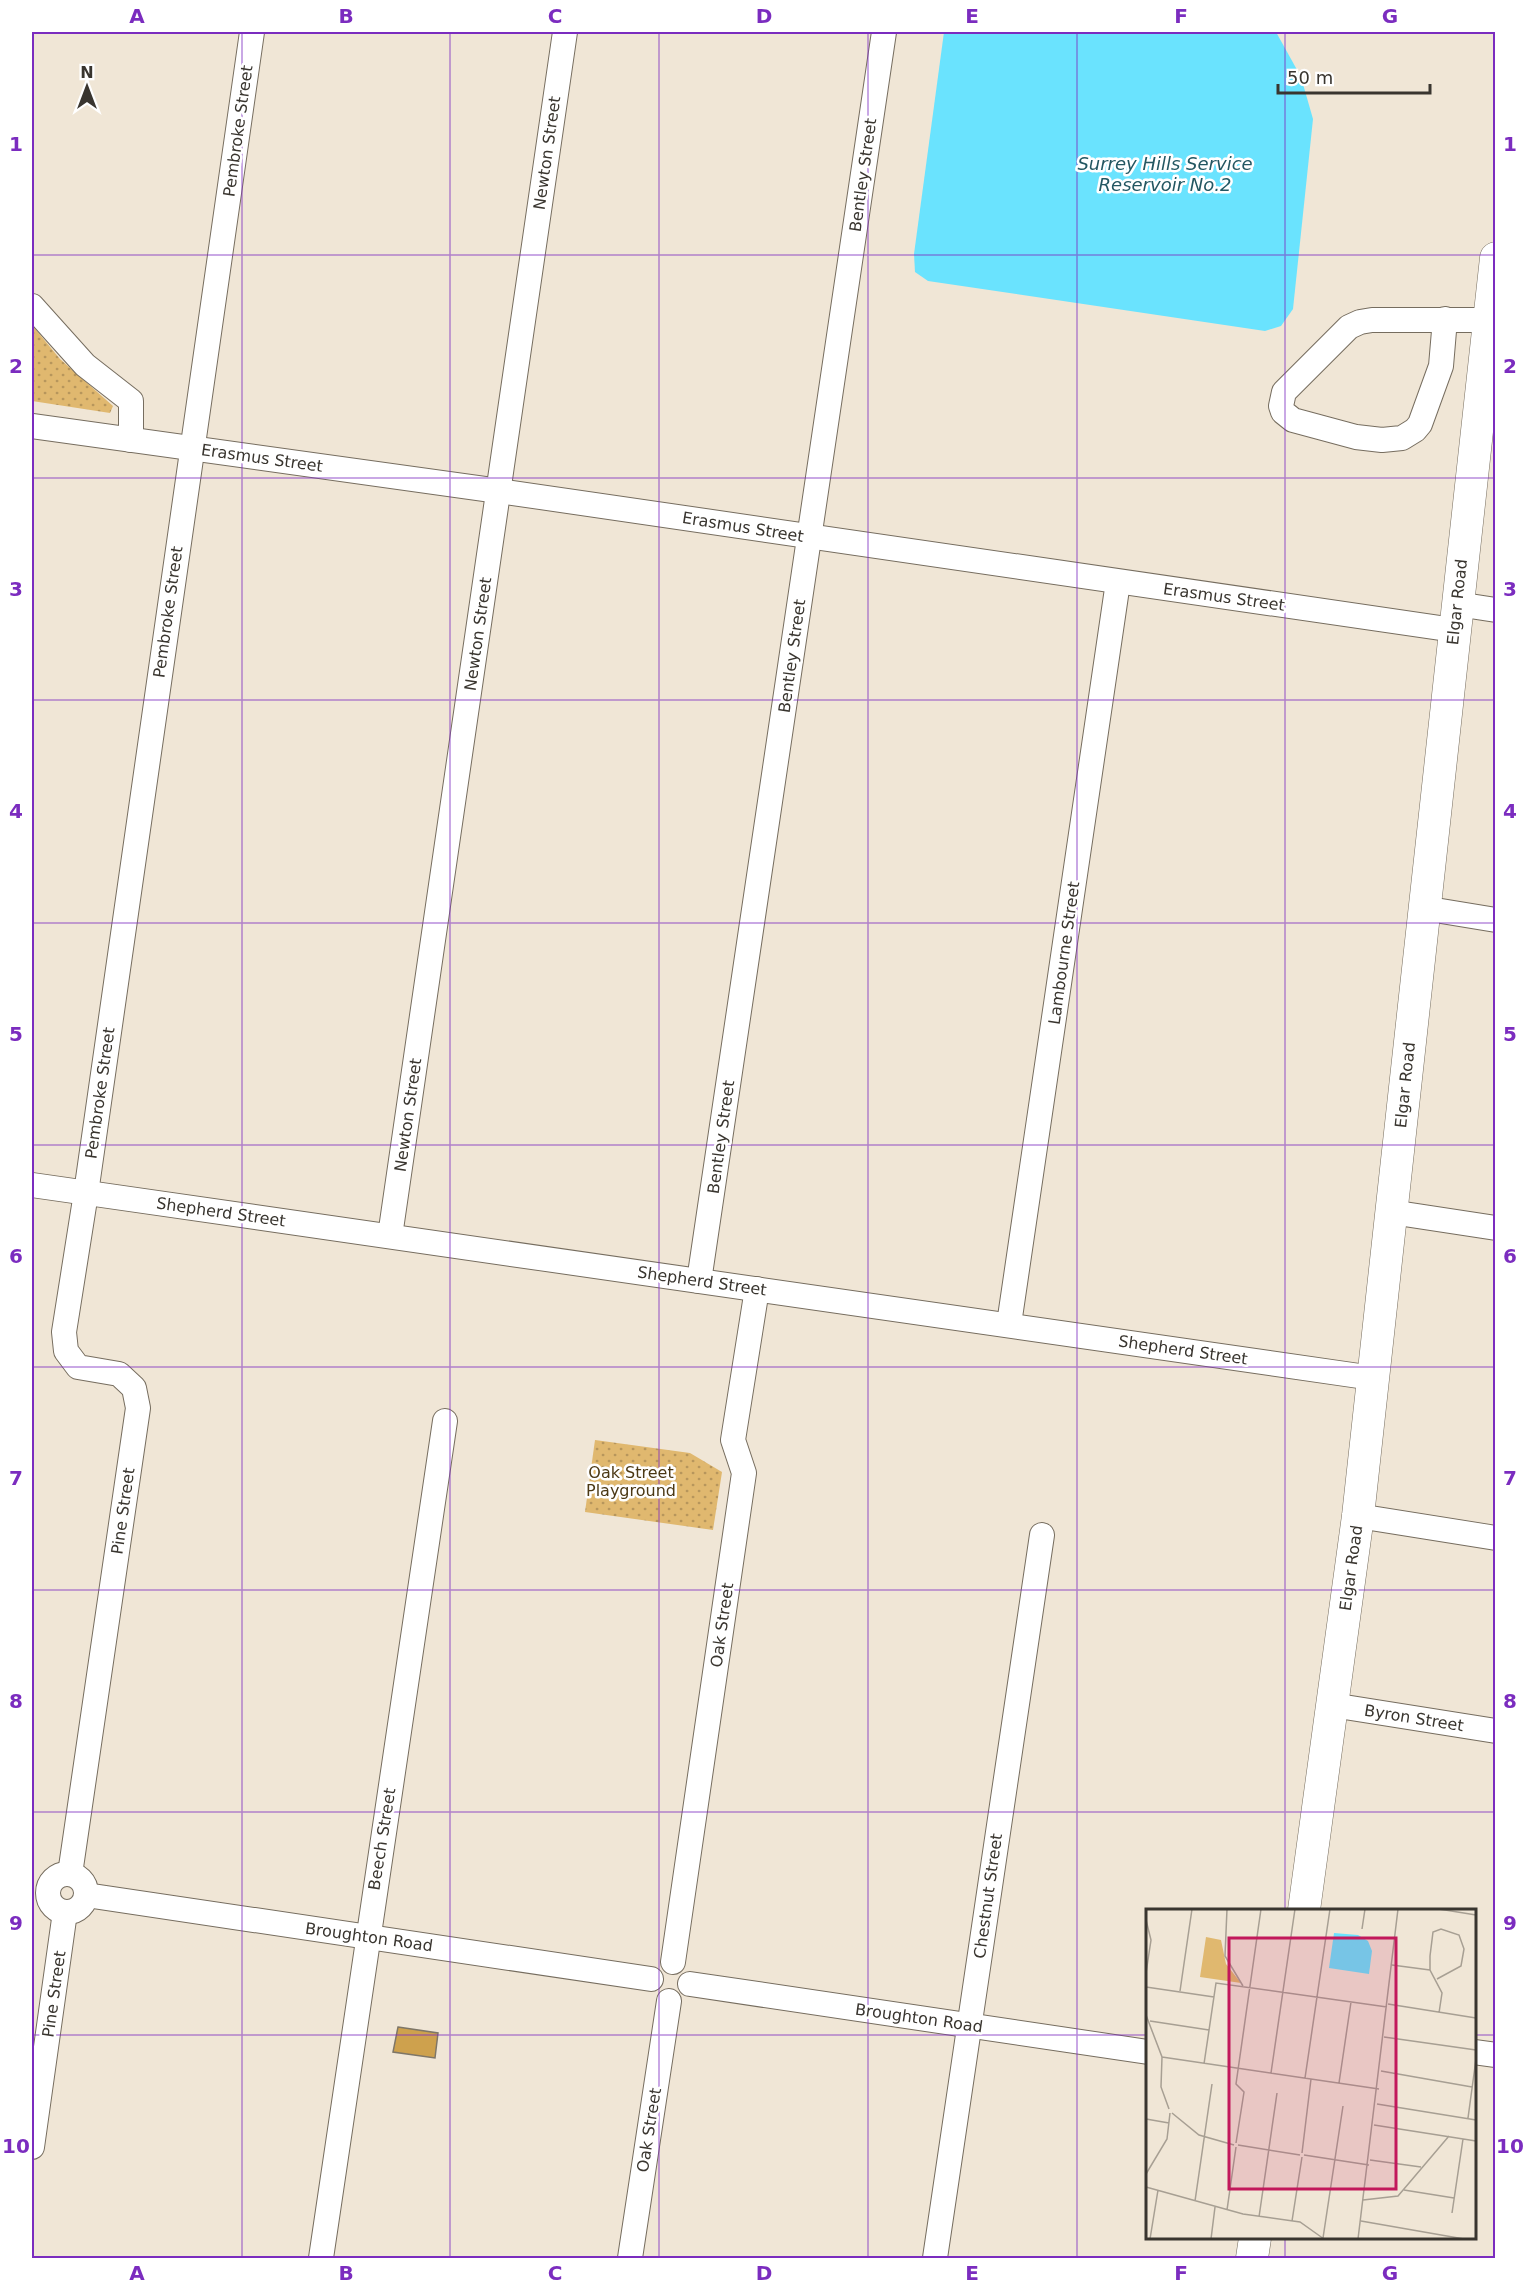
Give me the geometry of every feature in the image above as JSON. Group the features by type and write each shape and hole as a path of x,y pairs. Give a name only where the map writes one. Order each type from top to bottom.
{"main road":[{"name":"Elgar Road","path":"1304,1909 1358,1515 1496,258"},
{"path":"1252,2259 1256,2239"}],"street":[{"name":"Pembroke Street","path":"86,1193 252,32"},
{"name":"Newton Street","path":"390,1236 565,32"},
{"name":"Bentley Street","path":"699,1281 884,32"},
{"path":"32,306 85,365 131,401 131,440"},
{"path":"1445,319 1441,366 1420,423 1409,435 1383,440 1356,437 1299,422 1287,417 1283,412 1281,401 1284,392 1354,324 1366,320 1445,319 1488,320"},
{"name":"Erasmus Street","path":"32,426 499,490 1118,582 1455,617 1496,610"},
{"name":"Lambourne Street","path":"1010,1324 1118,582"},
{"path":"1423,908 1496,920"},
{"name":"Shepherd Street","path":"32,1185 1373,1378"},
{"name":"Pine Street","path":"70,1874 138,1408 134,1388 119,1374 78,1367 66,1351 64,1332 86,1193"},
{"path":"1391,1212 1496,1228"},
{"name":"Oak Street","path":"673,1962 744,1473 734,1440 757,1289"},
{"name":"Beech Street","path":"321,2259 445,1421"},
{"path":"1358,1515 1496,1538"},
{"name":"Chestnut Street","path":"935,2259 1042,1535"},
{"name":"Byron Street","path":"1332,1706 1496,1731"},
{"path":"63,1874 70,1874 81,1879 84,1884 85,1902 77,1910 65,1912 54,1907 40,1889 63,1874"},
{"name":"Broughton Road","path":"86,1895 651,1979"},
{"name":"Pine Street","path":"32,2147 65,1912"},
{"path":"673,1962 684,1967 688,1972 690,1984 685,1995 675,2001 669,2001 657,1995 651,1979 657,1967 673,1962"},
{"name":"Broughton Road","path":"690,1984 1146,2052"},
{"name":"Oak Street","path":"630,2259 669,2001"},
{"path":"1476,2052 1496,2055"}],"green space":[{"path":"32,325 60,359 113,406 110,413 32,401"},
{"name":"Oak Street Playground","path":"595,1440 690,1453 722,1472 713,1530 585,1512"}],"water":[{"name":"Surrey Hills Service Reservoir No.2","path":"944,32 1276,32 1301,77 1313,119 1293,309 1281,326 1265,331 928,281 915,272 914,254"}],"building":[{"path":"398,2027 438,2033 435,2058 393,2052"}]}
